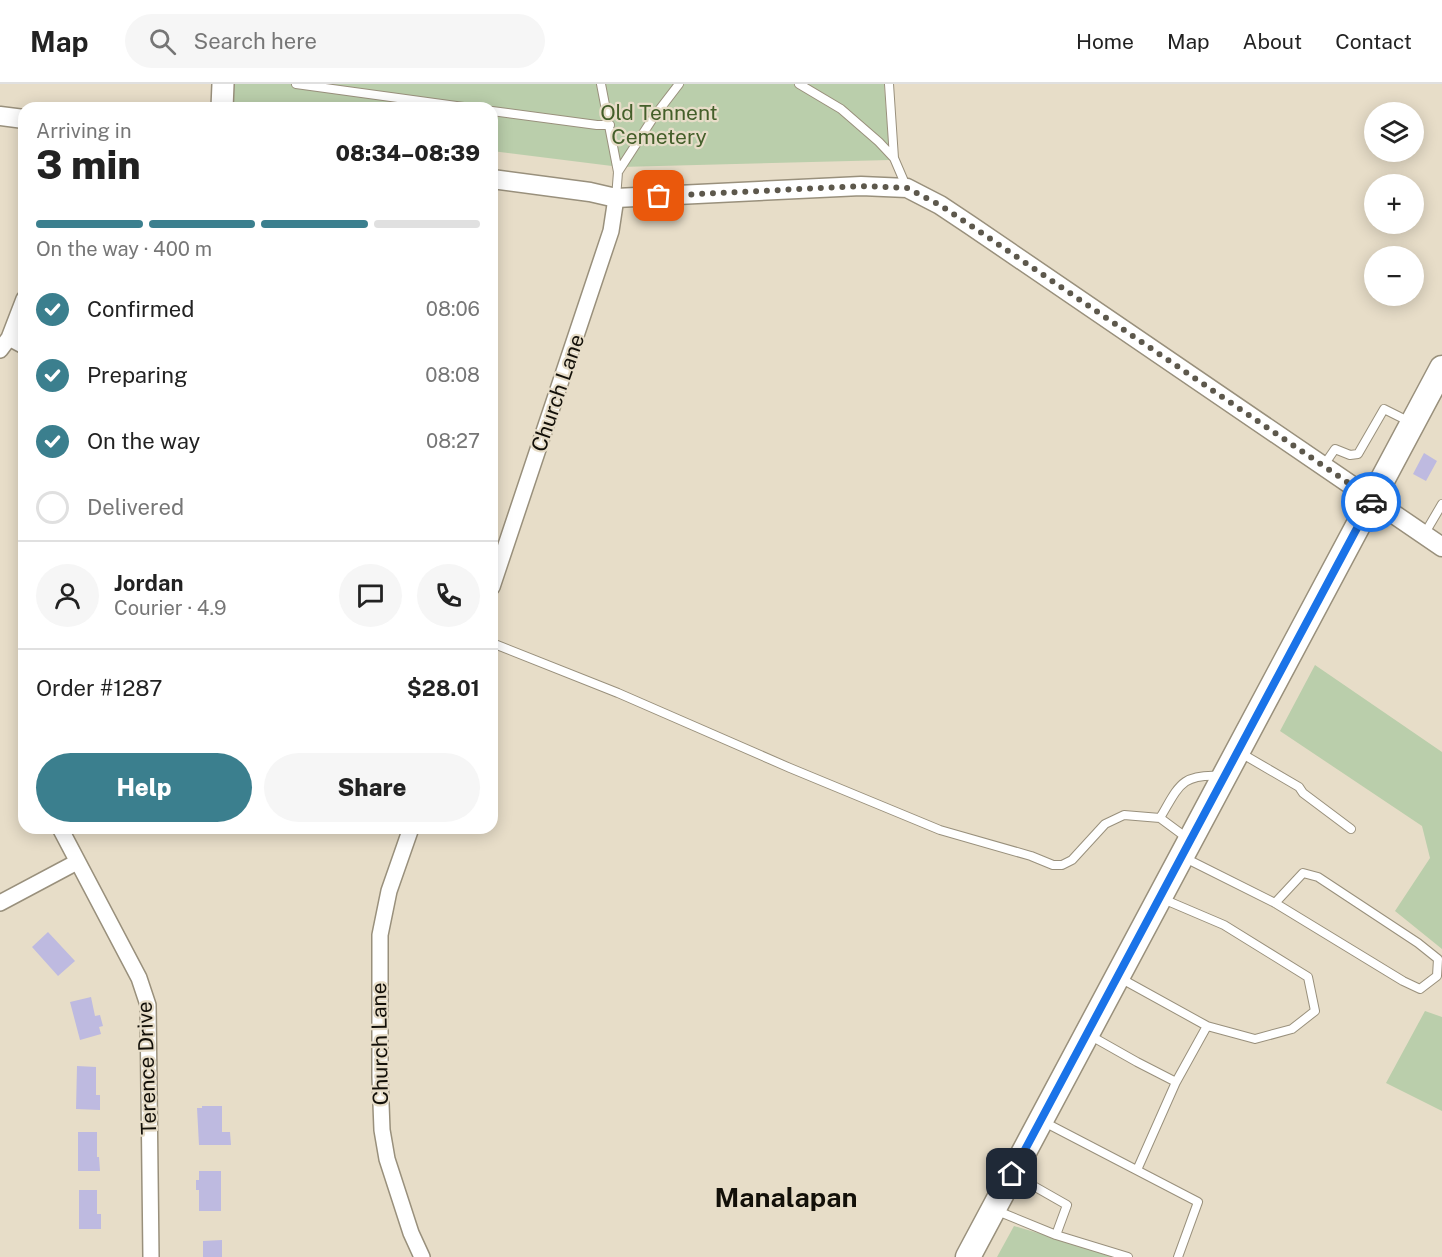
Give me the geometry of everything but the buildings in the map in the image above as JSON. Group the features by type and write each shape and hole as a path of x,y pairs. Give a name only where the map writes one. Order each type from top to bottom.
{"main road":[{"path":"222,102 223,84"},
{"path":"972,1249 1119,977 1412,423 1436,383"}],"street":[{"path":"0,116 18,118"},
{"path":"498,180 590,192 616,198 861,186 907,188 940,205 970,225 1442,547"},
{"name":"Church Lane","path":"498,569 608,242 616,198"},
{"path":"4,344 18,312"},
{"name":"Terence Drive","path":"63,834 139,978 148,1005 152,1257"},
{"name":"Church Lane","path":"409,834 389,891 380,935 380,1077 382,1130 387,1158 411,1233 422,1257"},
{"path":"0,903 77,862"}],"lane":[{"path":"296,84 427,102"},
{"path":"601,84 618,171 616,198"},
{"path":"618,171 679,84"},
{"path":"799,84 824,98 857,122 894,158"},
{"path":"889,84 894,158 907,188"},
{"path":"498,112 610,125"},
{"path":"1323,466 1335,449 1350,455 1358,454 1384,409 1412,423"},
{"path":"1424,535 1442,504"},
{"path":"498,645 618,693 779,764 940,830 1021,853 1053,865 1062,865 1072,860 1105,824 1112,820 1124,815 1160,818 1186,848 1275,903 1403,981 1420,989 1437,976 1438,959 1418,943 1318,877 1303,873 1275,903"},
{"path":"1238,751 1299,787 1303,793 1351,829"},
{"path":"1160,818 1179,788 1193,776 1225,776"},
{"path":"1119,977 1207,1026 1255,1039 1292,1029 1315,1011 1308,977 1224,925 1160,898"},
{"path":"1137,1170 1176,1082 1207,1026"},
{"path":"1088,1034 1176,1082"},
{"path":"1041,1120 1198,1202 1178,1257"},
{"path":"1012,1174 1068,1205 1056,1235"},
{"path":"994,1210 1056,1235 1128,1257"}],"green space":[{"name":"Old Tennent Cemetery","path":"220,84 884,84 890,160 620,167 498,152 498,102 218,102"},
{"path":"1315,665 1442,752 1442,949 1395,911 1430,858 1422,826 1280,731"},
{"path":"1425,1011 1442,1017 1442,1111 1386,1083"},
{"path":"1014,1226 1119,1257 997,1257"}],"way so far":[{"path":"659,196 861,186 907,188 940,205 970,225 1372,499 1371,502"}],"district":[{"name":"Manalapan","path":"786,1198"}],"route":[{"path":"1012,1174 1371,502"}]}
